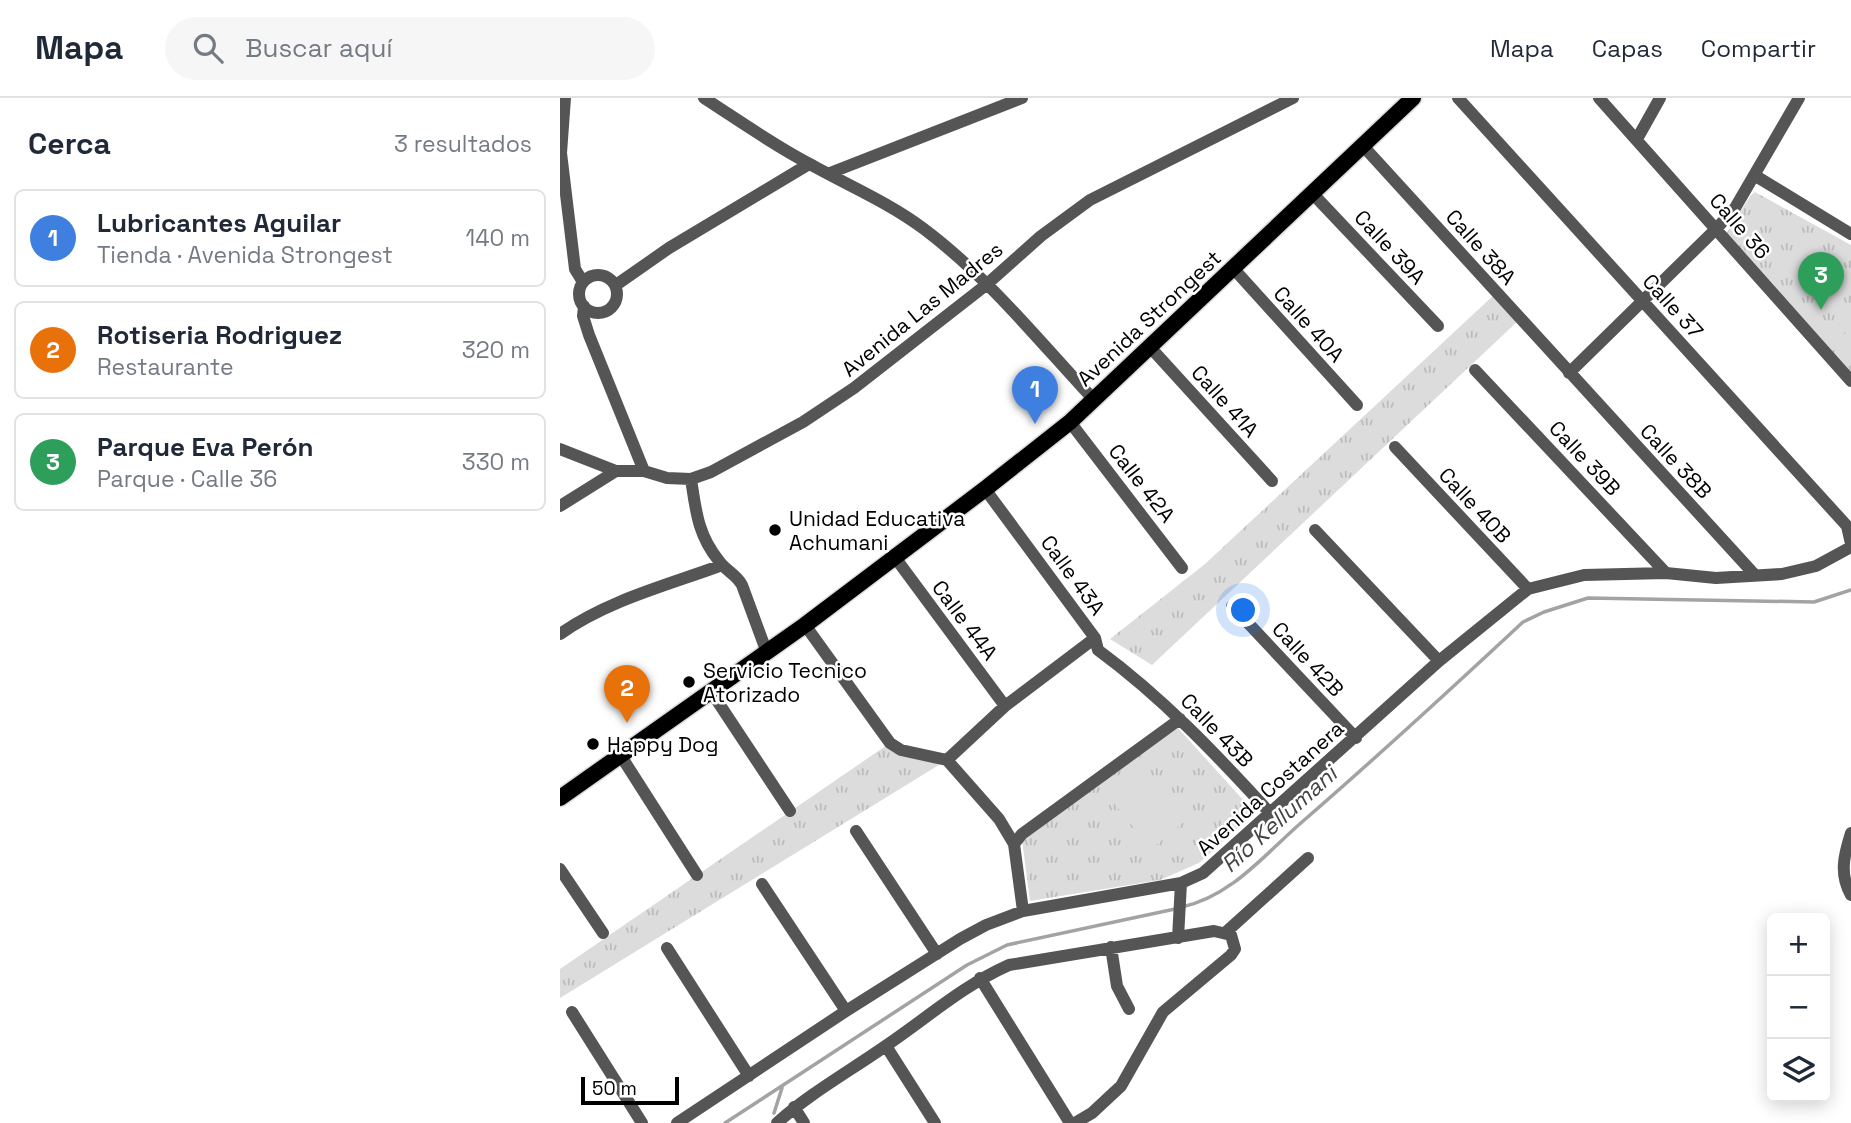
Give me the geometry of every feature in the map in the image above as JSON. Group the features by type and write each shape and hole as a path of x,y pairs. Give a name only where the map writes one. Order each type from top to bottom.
{"main road":[{"name":"Avenida Strongest","path":"560,798 805,625 1070,422 1413,98"}],"street":[{"path":"565,98 561,153 575,269 583,282"},
{"path":"704,98 809,164 901,213 924,229 953,252 986,285 1094,400"},
{"path":"830,173 1022,98"},
{"name":"Avenida Las Madres","path":"691,479 742,456 803,422 854,388 986,285 1041,236 1090,200 1276,102 1293,98"},
{"name":"Calle 37","path":"1458,98 1847,526 1851,546"},
{"name":"Calle 36","path":"1599,98 1851,381"},
{"path":"1637,139 1660,98"},
{"path":"1569,373 1735,208 1800,98"},
{"name":"Calle 38A","path":"1364,147 1569,373"},
{"path":"615,285 669,248 809,164"},
{"path":"1754,176 1851,234"},
{"name":"Calle 39A","path":"1313,194 1438,326"},
{"name":"Calle 40A","path":"1233,268 1357,405"},
{"path":"584,306 595,313 607,311 617,297 612,281 595,275 583,282 579,294 589,335 644,471"},
{"name":"Calle 41A","path":"1150,346 1272,481"},
{"name":"Calle 39B","path":"1475,370 1666,573"},
{"name":"Calle 38B","path":"1569,373 1754,574"},
{"name":"Calle 42A","path":"1070,422 1182,568"},
{"name":"Calle 40B","path":"1395,447 1528,589"},
{"path":"560,449 616,471 644,471 667,478 691,479 700,528 706,544 722,565 737,575 767,653"},
{"path":"560,506 616,471"},
{"name":"Calle 43A","path":"985,489 1096,638 1098,650 1135,677"},
{"path":"1315,530 1439,661"},
{"name":"Avenida Costanera","path":"677,1123 846,1011 986,925 1023,911 1181,883 1203,873 1439,661 1528,589 1584,575 1666,573 1716,578 1782,574 1816,566 1851,546"},
{"name":"Calle 44A","path":"894,556 1005,706"},
{"path":"560,634 607,608 722,565"},
{"name":"Calle 42B","path":"1232,606 1356,738"},
{"path":"805,625 890,743 901,750 947,760 999,819 1014,844 1023,911"},
{"path":"947,760 1005,706 1096,638"},
{"name":"Calle 43B","path":"1135,677 1180,719 1270,813"},
{"path":"712,693 790,811"},
{"path":"1014,844 1022,834 1180,719"},
{"path":"621,756 697,875"},
{"path":"856,831 937,954"},
{"path":"1851,833 1843,858 1844,882 1851,895"},
{"path":"1225,933 1308,858"},
{"path":"560,869 603,933"},
{"path":"1178,938 1181,883"},
{"path":"762,884 846,1011"},
{"path":"777,1123 794,1107 886,1046 980,978 1009,965 1214,931 1231,936 1235,949 1231,955 1163,1012 1121,1086 1092,1113 1075,1123"},
{"path":"1111,947 1116,986 1129,1009"},
{"path":"667,948 749,1076"},
{"path":"980,978 1070,1123"},
{"path":"572,1012 642,1123"},
{"path":"886,1046 934,1123"},
{"path":"794,1107 804,1123"}],"green space":[{"path":"1755,192 1851,245 1851,374 1724,237"},
{"path":"1495,294 1519,320 1152,665 1110,639 1205,564"},
{"path":"1851,328 1851,358 1836,342"},
{"path":"1178,728 1255,813 1199,863 1160,880 1030,901 1022,840"},
{"path":"890,743 947,760 560,998 560,969"},
{"path":"1141,769 1184,822 1151,849 1108,796"}],"waterway":[{"name":"Río Kellumani","path":"1182,907 1217,894 1247,872 1523,622 1544,612 1588,598 1814,602 1851,590"},
{"name":"Río Kellumani","path":"725,1123 967,965 1007,945 1175,909"},
{"path":"774,1113 782,1088"}],"place":[{"name":"Parque Eva Perón","path":"1821,310"},
{"name":"Lubricantes Aguilar","path":"1035,424"},
{"name":"Unidad Educativa Achumani","path":"775,530"},
{"name":"Servicio Tecnico Atorizado","path":"689,682"},
{"name":"Rotiseria Rodriguez","path":"627,723"},
{"name":"Happy Dog","path":"593,744"}]}
